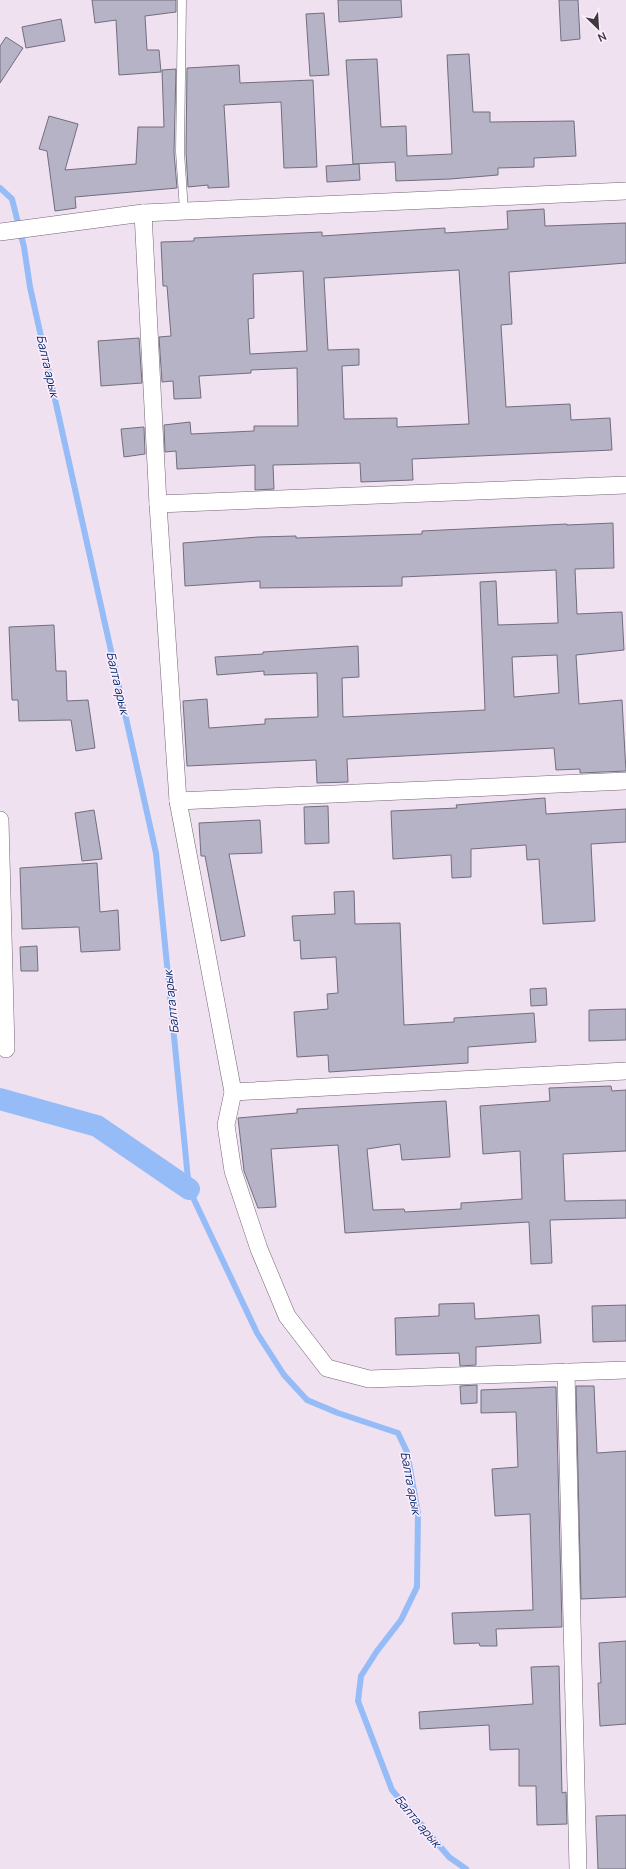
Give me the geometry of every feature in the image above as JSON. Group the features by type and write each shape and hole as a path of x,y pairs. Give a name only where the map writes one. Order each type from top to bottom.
{"street":[{"path":"5,231 32,226 143,213 626,191"},
{"path":"143,213 158,504 178,801 234,1092 226,1125 233,1171 259,1249 287,1316 327,1368 369,1380 626,1370"},
{"path":"158,504 626,485"},
{"path":"178,801 626,781"},
{"path":"0,820 6,1049"},
{"path":"234,1092 626,1071"},
{"path":"566,1372 578,1869"}],"lane":[{"path":"182,0 180,152 184,211"}],"building":[{"path":"92,0 176,0 176,12 145,16 147,50 159,50 161,72 119,75 116,20 95,23"},
{"path":"338,0 401,0 402,17 339,22"},
{"path":"559,0 578,0 580,39 561,41"},
{"path":"324,13 329,75 310,76 306,14"},
{"path":"61,19 65,41 26,48 22,27"},
{"path":"6,37 23,48 0,83 0,46"},
{"path":"469,54 473,112 490,112 490,122 574,121 576,156 534,158 534,167 498,168 498,175 396,181 395,162 353,164 346,60 377,59 381,127 406,126 407,156 452,154 447,55"},
{"path":"239,65 240,83 313,80 317,167 284,168 281,102 224,105 229,187 208,188 208,185 188,187 186,152 187,68"},
{"path":"176,69 174,152 177,188 75,197 76,208 55,211 47,151 39,149 49,116 78,124 65,170 136,164 138,127 164,127 162,70"},
{"path":"359,164 360,180 327,182 326,166"},
{"path":"544,209 545,226 626,223 626,263 509,272 512,324 501,325 506,407 570,404 571,420 610,418 612,450 412,459 413,480 361,482 360,463 273,465 274,489 255,490 255,465 177,469 176,451 165,452 164,425 190,422 191,434 254,431 254,426 298,426 297,368 251,370 251,373 199,376 201,398 174,399 173,381 162,382 159,337 171,336 167,286 163,286 161,242 194,241 194,238 322,232 322,236 445,228 445,233 508,229 507,211","holes":["459,270 469,424 397,427 397,418 344,419 342,366 359,365 359,349 328,350 324,278","303,271 307,351 250,354 248,319 254,318 253,274"]},
{"path":"139,338 142,383 101,386 98,341"},
{"path":"144,427 145,454 124,457 121,429"},
{"path":"613,523 614,568 575,569 577,614 622,612 624,650 576,655 579,704 622,700 626,771 580,773 580,769 556,770 554,748 347,759 348,782 317,783 316,760 187,766 183,701 207,699 209,728 265,724 265,719 318,717 317,673 264,675 264,671 217,675 215,657 263,654 263,652 358,646 359,677 342,678 343,717 485,710 480,582 496,581 498,625 558,623 556,570 402,577 402,586 260,588 260,581 185,586 183,543 258,537 296,536 296,538 422,534 422,531","holes":["557,655 559,693 514,697 512,657"]},
{"path":"54,625 56,671 66,671 67,701 88,700 95,748 76,751 71,720 19,721 18,700 12,700 9,627"},
{"path":"545,798 546,814 626,809 626,842 591,844 595,921 543,924 539,859 527,860 526,845 471,849 471,877 452,878 451,855 393,859 391,811 457,808 456,805"},
{"path":"328,806 329,843 305,844 304,807"},
{"path":"94,810 102,859 82,861 75,813"},
{"path":"260,820 262,853 229,854 245,936 221,941 205,856 201,856 199,823"},
{"path":"97,863 100,912 118,910 120,950 81,952 79,927 22,929 20,868"},
{"path":"354,891 355,924 400,923 404,1025 454,1022 454,1018 534,1013 536,1042 468,1047 468,1063 329,1072 328,1055 297,1057 294,1012 328,1009 327,994 338,993 336,957 301,959 300,940 294,941 292,916 335,914 334,892"},
{"path":"37,946 38,971 21,971 20,947"},
{"path":"546,988 547,1005 531,1006 530,989"},
{"path":"626,1009 626,1040 589,1041 589,1010"},
{"path":"611,1086 612,1091 626,1090 626,1151 563,1154 565,1201 626,1200 626,1218 550,1220 552,1263 531,1264 529,1222 345,1233 338,1145 271,1149 276,1207 258,1208 244,1171 238,1118 297,1113 297,1109 446,1101 450,1157 402,1160 400,1144 367,1149 373,1210 404,1209 405,1212 461,1209 461,1203 522,1199 520,1151 483,1154 480,1106 550,1101 549,1088"},
{"path":"474,1303 475,1319 539,1315 541,1343 476,1347 476,1365 460,1366 459,1353 396,1355 395,1318 439,1316 439,1304"},
{"path":"626,1305 626,1341 593,1342 592,1306"},
{"path":"477,1385 477,1403 461,1404 460,1386"},
{"path":"576,1386 594,1386 597,1453 626,1451 626,1597 581,1599"},
{"path":"556,1387 562,1627 496,1629 497,1646 480,1646 479,1643 454,1644 452,1613 533,1610 530,1514 495,1516 492,1469 518,1467 516,1412 481,1413 481,1390"},
{"path":"626,1641 626,1724 600,1726 598,1683 601,1683 599,1643"},
{"path":"559,1666 562,1793 566,1792 567,1824 537,1825 536,1786 519,1786 519,1749 490,1750 489,1725 420,1729 419,1712 533,1704 531,1667"},
{"path":"626,1815 626,1869 598,1869 596,1816"}],"waterway":[{"name":"Балта арык","path":"0,188 12,199 24,247 30,287 156,853 189,1189 257,1333 284,1375 307,1400 338,1413 398,1433 407,1452 418,1513 417,1587 401,1620 377,1651 361,1676 358,1701 392,1790 449,1857 466,1869"},
{"name":"Балта арык","path":"0,1099 97,1126 189,1189"}]}
